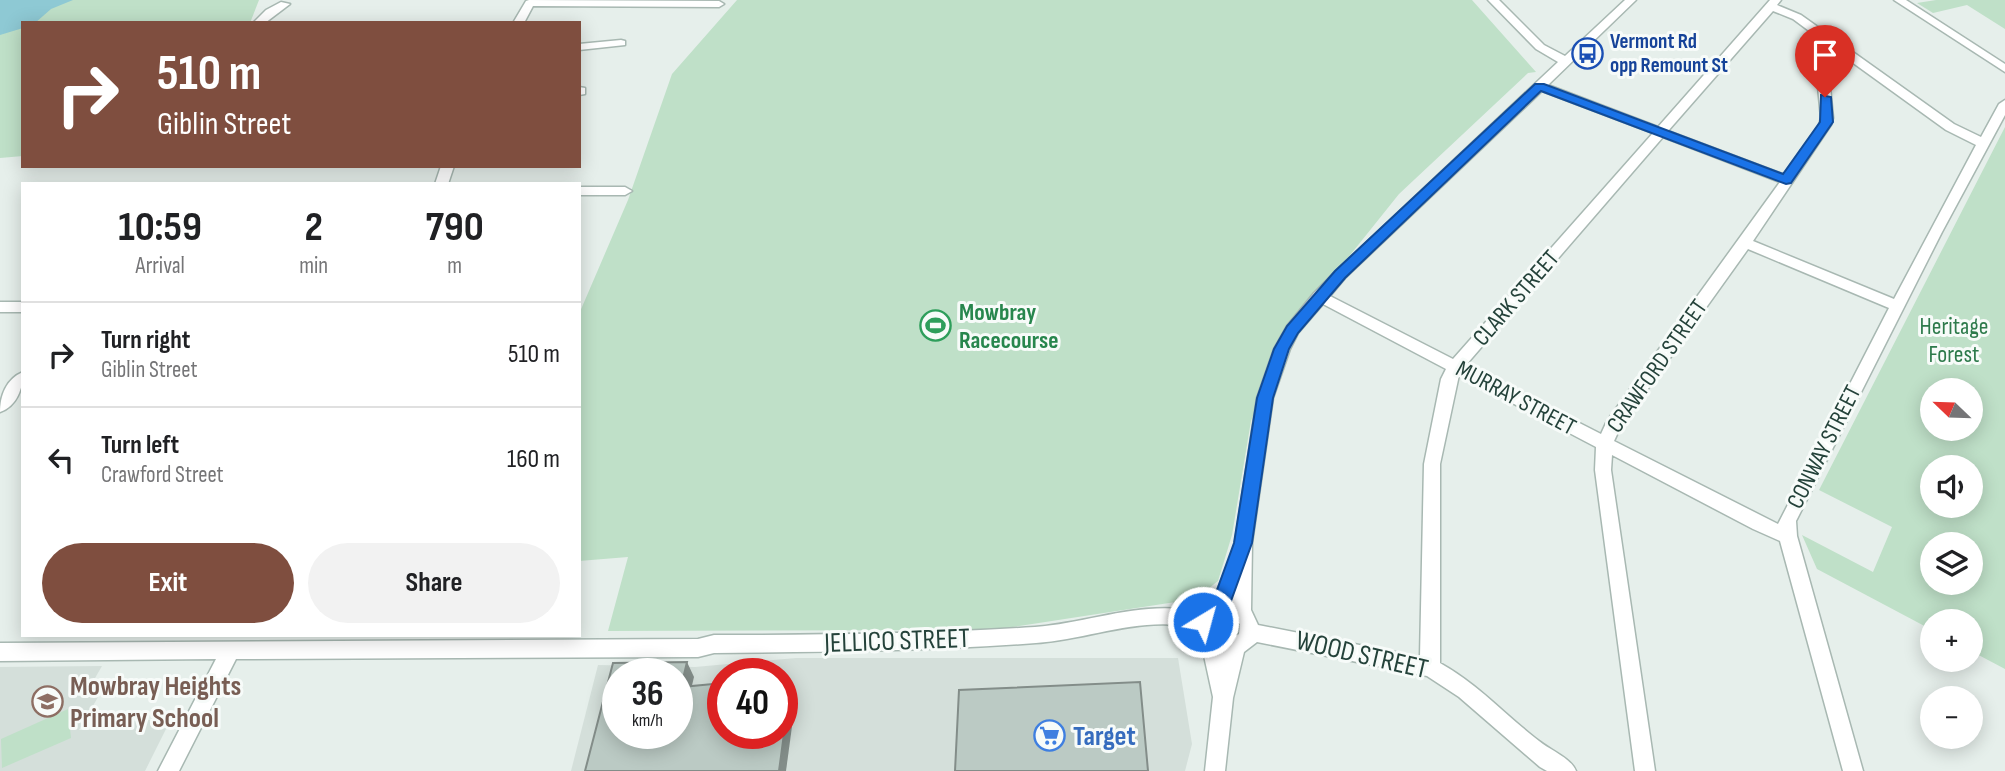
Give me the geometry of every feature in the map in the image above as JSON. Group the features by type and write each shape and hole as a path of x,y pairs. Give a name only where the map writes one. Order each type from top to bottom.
{"street":[{"path":"1493,0 1540,47 1566,62"},
{"path":"1242,612 1243,543 1263,408 1272,373 1292,330 1319,296 1632,0"},
{"path":"1899,0 2005,69"},
{"path":"516,21 530,3 719,4"},
{"path":"1774,3 1950,127 1984,144"},
{"name":"CLARK STREET","path":"1430,668 1432,464 1449,379 1455,367 1774,3"},
{"path":"260,21 285,4"},
{"name":"CRAWFORD STREET","path":"1646,771 1603,470 1604,444 1612,425 1745,243 1827,122 1821,55 1824,46 1832,42"},
{"path":"581,47 621,43"},
{"path":"1540,86 1786,180"},
{"name":"CONWAY STREET","path":"1853,771 1788,536 1787,521 2005,104"},
{"path":"581,191 625,191"},
{"path":"1745,243 1898,306"},
{"name":"MURRAY STREET","path":"1319,296 1759,524 1788,536"},
{"path":"0,307 21,307"},
{"path":"0,405 21,380"},
{"path":"1220,606 1243,543"},
{"path":"1206,630 1225,648 1236,647 1245,643 1251,632 1249,621 1242,612 1232,607 1220,606 1210,610 1206,630 1223,698"},
{"name":"JELLICO STREET","path":"0,652 245,645 698,648 714,644 831,644 1017,637 1079,630 1148,617 1188,617 1206,630"},
{"name":"WOOD STREET","path":"1251,632 1430,668 1457,682 1542,764 1566,771"},
{"path":"168,771 245,645"},
{"path":"1215,771 1223,698 1236,647"}],"shaded area":[{"path":"798,658 1178,658 1192,744 1185,771 571,771 598,665 602,665 602,749 693,749 693,667 707,666 707,749 798,749"},
{"name":"Mowbray Heights Primary School","path":"102,666 91,685 105,685 79,730 122,730 129,721 171,719 145,771 0,771 0,667"}],"green space":[{"path":"0,0 259,0 251,21 21,21 21,156 0,158"},
{"name":"Mowbray Racecourse","path":"737,0 1472,0 1536,72 1528,73 1399,194 1283,339 1251,421 1232,535 1218,581 1195,599 993,630 608,631 628,557 581,561 581,309 628,200 672,74"},
{"path":"1936,0 2005,0 2005,29 1967,5 1933,13 1917,3"},
{"name":"Heritage Forest","path":"2005,127 2005,669 1983,657 1983,609 1920,609 1920,624 1817,569 1802,535 1873,572 1892,527 1819,490"},
{"path":"68,709 71,738 2,768 1,739"}],"water":[{"path":"0,0 73,0 51,9 37,21 21,21 21,29 0,35"}],"building":[{"name":"Target","path":"1140,682 1148,771 955,771 959,690"},
{"path":"707,685 707,749 782,749 779,771 585,771 602,705 602,749 693,749 693,686"}],"place":[{"name":"Vermont Rd opp Remount St","path":"1587,53"},
{"name":"Mowbray Racecourse","path":"936,326"},
{"name":"Mowbray Heights Primary School","path":"47,702"},
{"name":"Target","path":"1050,736"}],"route":[{"path":"1203,622 1210,610 1220,606 1243,543 1265,398 1272,373 1292,330 1340,275 1540,86 1786,180 1827,122 1825,97"}]}
